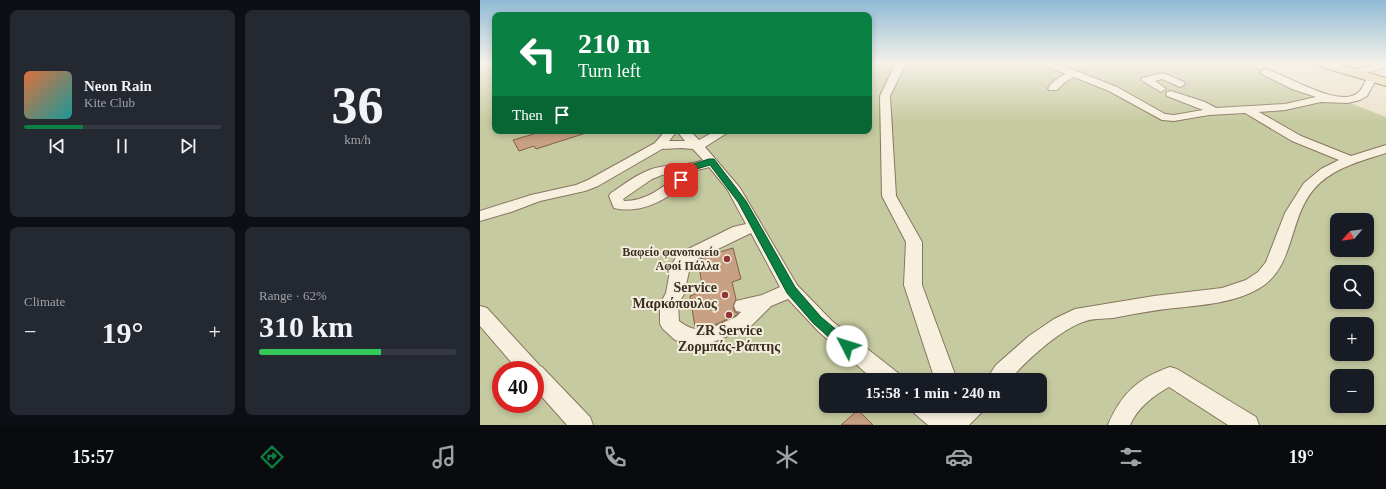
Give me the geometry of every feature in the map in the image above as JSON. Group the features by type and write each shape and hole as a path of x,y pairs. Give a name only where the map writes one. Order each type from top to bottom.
{"street":[{"path":"892,83 885,96 889,196 914,242 913,285 944,373"},
{"path":"1053,88 1058,83"},
{"path":"1097,83 1113,89 1162,117 1174,118 1215,112 1285,107 1332,99 1348,100 1360,96 1369,83"},
{"path":"1151,83 1161,89"},
{"path":"1178,83 1185,86 1202,99 1202,104"},
{"path":"1287,83 1332,99"},
{"path":"1171,94 1202,104 1215,112"},
{"path":"1246,109 1306,144 1331,154 1352,160"},
{"path":"480,216 506,209 536,198 580,188 593,183 658,146 669,134"},
{"path":"686,134 733,188 756,226 791,290 812,315 831,333 881,373"},
{"path":"658,146 674,144 698,146 719,134"},
{"path":"1003,373 1014,361 1058,326 1078,316 1146,304 1205,298 1227,293 1262,279 1274,265 1300,200 1308,187 1326,172 1352,160 1386,149"},
{"path":"690,168 698,167 711,161"},
{"path":"756,226 739,231 696,250 684,258 680,266 675,294 669,304 670,324 682,334 701,339 743,322 765,301"},
{"path":"743,306 765,301 791,290"},
{"path":"480,313 523,361"},
{"path":"1118,425 1130,404 1152,384 1170,376 1248,425"},
{"path":"544,384 582,425"},
{"path":"946,413 957,416"}],"green space":[{"path":"480,83 492,83 492,134 872,134 872,83 1297,83 1386,117 1386,425 480,425"}],"building":[{"path":"534,134 583,134 536,149 534,146 519,151 513,140"},
{"path":"733,248 741,279 732,282 736,299 733,307 735,312 738,313 735,316 714,325 701,328 695,327 690,296 703,291 698,260"},
{"path":"855,413 861,413 873,425 841,425"}],"tunnel":[{"path":"1180,84 1190,89"}],"place":[{"name":"Βαφείο φανοποιείο Αφοί Πάλλα","path":"727,259"},
{"name":"Service Μαρκόπουλος","path":"725,295"},
{"name":"ZR Service Ζορμπάς-Ράπτης","path":"729,315"}],"route":[{"path":"681,180 690,168 698,167 711,161 742,201 791,290 817,320 847,346"}]}
